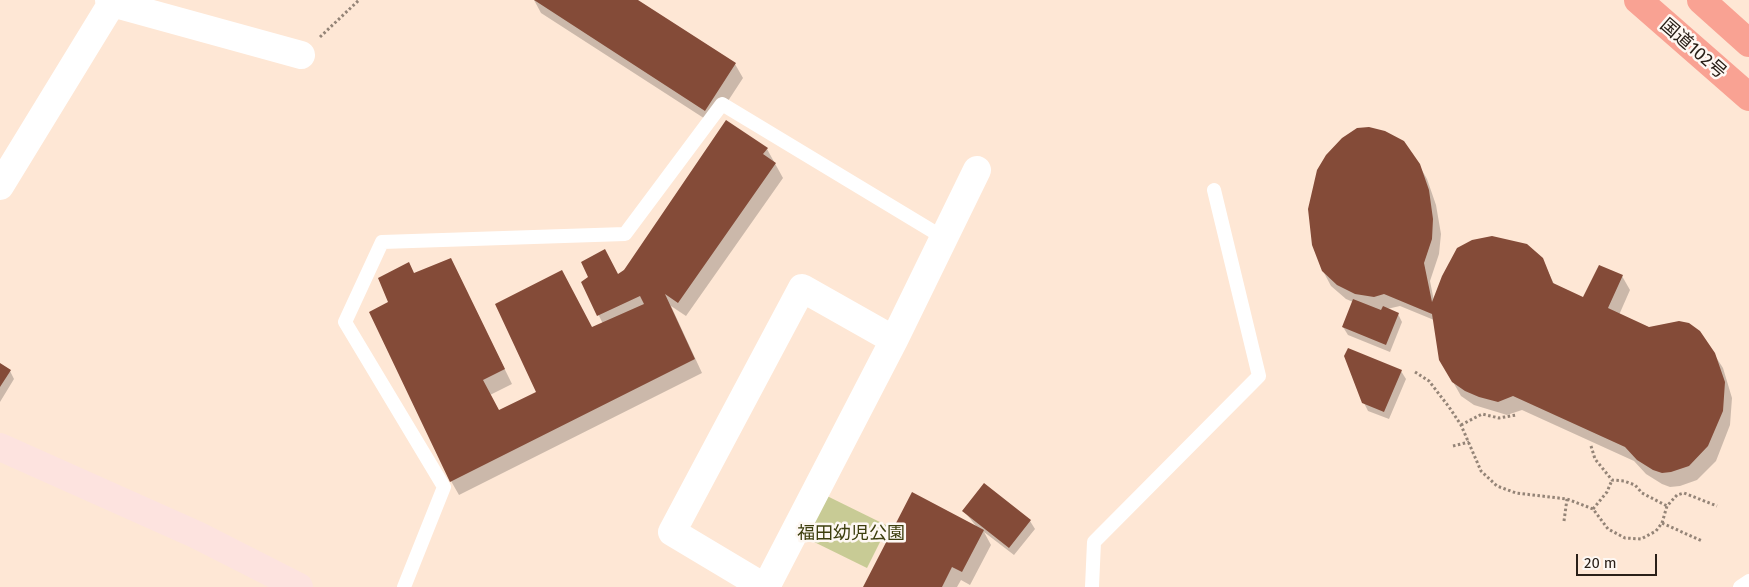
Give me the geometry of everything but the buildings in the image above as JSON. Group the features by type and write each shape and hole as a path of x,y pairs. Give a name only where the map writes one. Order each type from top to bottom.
{"highway":[{"name":"国道102号","path":"1638,0 1749,98"},
{"path":"1701,0 1749,43"}],"street":[{"path":"0,186 111,1 301,55"},
{"path":"894,340 802,288 672,532 765,587 894,340 977,170"},
{"path":"0,447 198,535 299,587"}],"lane":[{"path":"404,587 444,487 345,322 382,242 625,234 722,104 944,238"},
{"path":"1092,587 1094,542 1259,376 1214,190"},
{"path":"1740,587 1749,581"}],"path":[{"path":"301,55 359,0"},
{"path":"1415,372 1429,380 1461,425 1481,471 1497,486 1516,493 1567,499 1593,509 1608,529 1626,538 1641,539 1656,531 1662,523 1667,506 1677,495 1684,492 1717,506"},
{"path":"1461,425 1482,414 1499,418 1516,415"},
{"path":"1453,446 1469,442"},
{"path":"1591,446 1595,459 1612,480 1624,481 1635,485 1642,492 1667,506"},
{"path":"1593,509 1607,492 1612,480"},
{"path":"1564,521 1567,499"},
{"path":"1662,523 1702,541"}],"green space":[{"name":"福田幼児公園","path":"827,496 888,526 867,568 806,538"}]}
